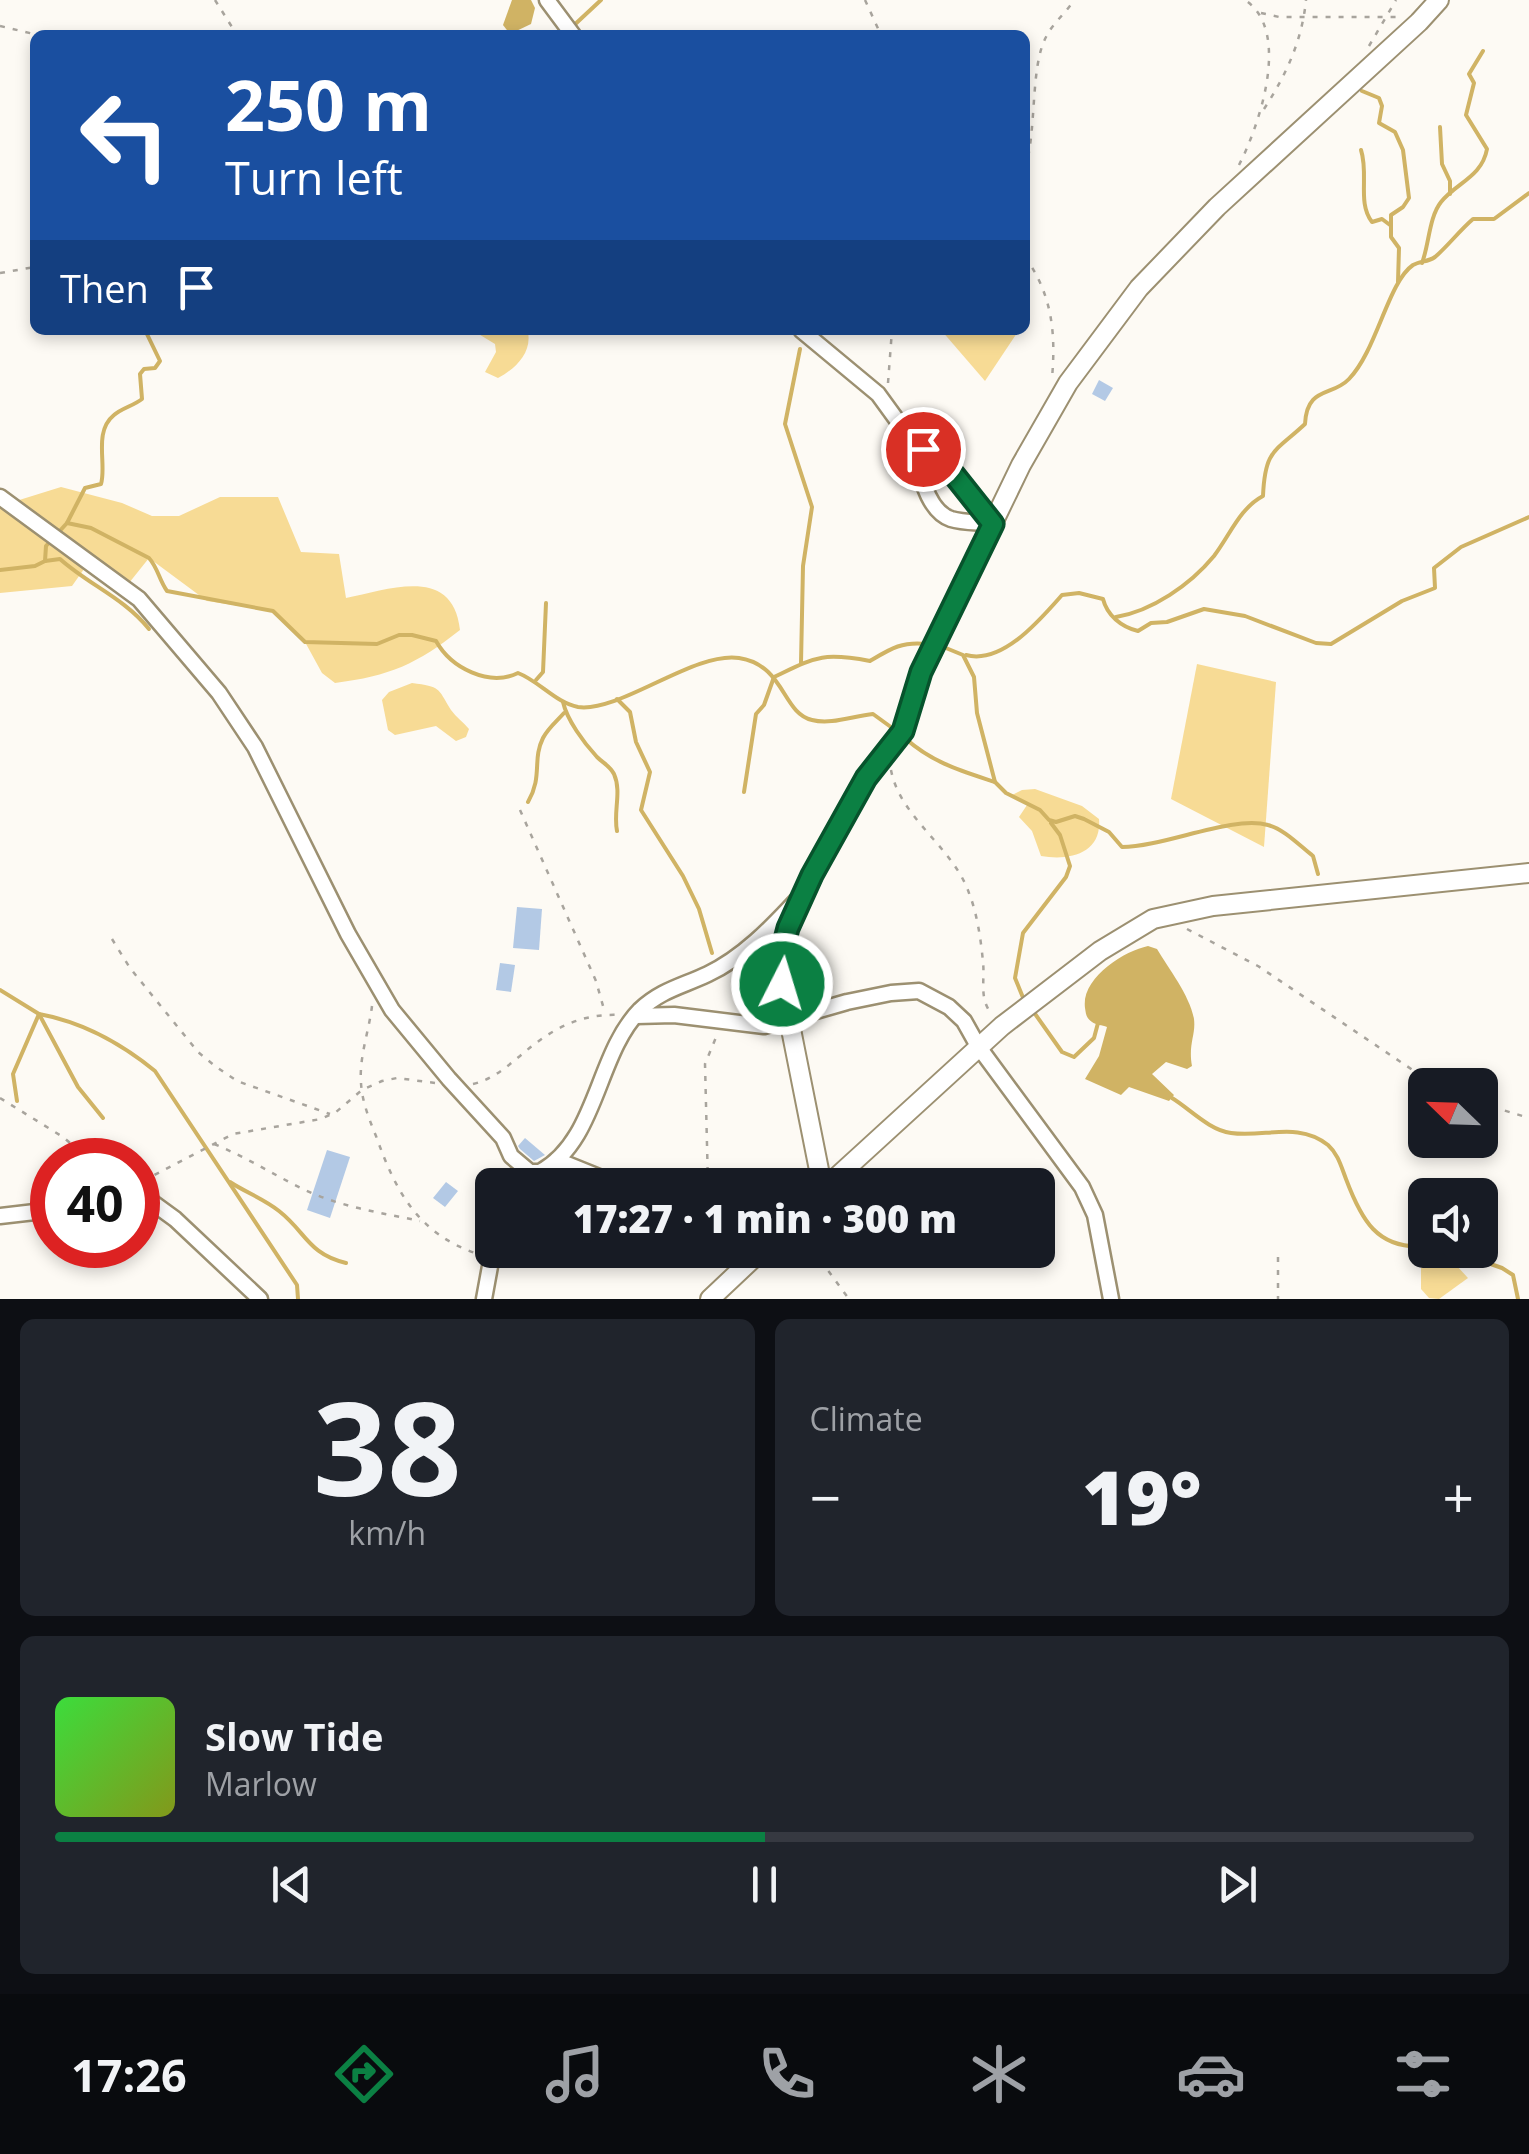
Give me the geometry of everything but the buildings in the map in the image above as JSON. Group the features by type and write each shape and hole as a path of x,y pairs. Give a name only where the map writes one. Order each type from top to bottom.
{"street":[{"path":"821,1168 782,984 782,951 788,928 866,778 903,731 921,672 1021,466 1068,383 1139,288 1217,207 1439,0"},
{"path":"552,4 570,30"},
{"path":"807,335 854,372 888,407 910,438 929,495 938,509 948,518 993,524"},
{"path":"910,438 947,466 993,524"},
{"path":"0,497 140,599 219,693 254,747 348,934 392,1010 503,1138 519,1168"},
{"path":"844,1168 1002,1026 1100,951 1141,926 1165,916 1214,906 1529,873"},
{"path":"546,1168 557,1160 576,1132 625,1030 636,1016 671,987 724,965 764,934 804,893"},
{"path":"636,1016 764,1026 862,999 919,992 957,1014 1082,1188 1095,1215 1111,1299"},
{"path":"557,1160 577,1168"},
{"path":"160,1208 260,1299"},
{"path":"0,1216 30,1213"},
{"path":"484,1299 490,1268"},
{"path":"710,1299 743,1268"}],"path":[{"path":"216,0 233,30"},
{"path":"865,0 879,30"},
{"path":"1030,153 1045,38 1074,0"},
{"path":"1245,0 1260,13 1304,18 1424,16"},
{"path":"1233,176 1261,114 1284,77 1304,18 1306,0"},
{"path":"1260,13 1268,58 1261,114"},
{"path":"0,26 30,33"},
{"path":"1030,264 1041,280 1050,308 1051,385"},
{"path":"0,273 30,268"},
{"path":"888,407 892,335"},
{"path":"888,753 893,779 903,798 956,865 970,894 983,962 984,1004 1002,1026"},
{"path":"520,810 596,981 605,1014"},
{"path":"1165,916 1258,966 1409,1068"},
{"path":"112,939 130,968 198,1052 215,1066 237,1081 331,1114"},
{"path":"374,980 362,1062 362,1090 386,1162 408,1207 421,1221 447,1241 475,1249"},
{"path":"160,1172 233,1134 307,1122 331,1114 362,1090 397,1078 454,1084 486,1080 548,1034 586,1016 636,1016"},
{"path":"708,1168 705,1064 723,1020"},
{"path":"0,1098 65,1138"},
{"path":"1498,1109 1529,1118"},
{"path":"214,1144 253,1160 308,1192 342,1204 421,1221"},
{"path":"1278,1257 1278,1299"},
{"path":"826,1268 849,1299"}],"shaded area":[{"path":"512,0 531,0 535,8 531,24 518,30 507,30 503,25"},
{"path":"480,335 528,335 525,353 498,378 485,372 496,352 495,344"},
{"path":"945,335 1016,335 985,381"},
{"path":"61,487 122,503 152,516 179,516 220,497 278,497 301,552 339,554 346,598 400,587 432,589 445,596 455,610 460,630 402,667 335,683 322,673 305,642 273,611 207,601 149,558 125,588 89,562 72,586 0,593 0,506"},
{"path":"1197,664 1276,682 1264,847 1171,799"},
{"path":"412,683 440,692 469,729 466,737 456,741 436,726 395,735 388,730 382,700 389,692"},
{"path":"1035,789 1082,806 1099,819 1099,831 1089,847 1072,856 1041,856 1032,831 1019,817 1027,805 1012,795"},
{"path":"1148,946 1157,949 1173,974 1194,1019 1192,1066 1187,1069 1166,1062 1152,1074 1174,1095 1169,1101 1129,1087 1121,1095 1085,1079 1099,1056 1107,1027 1087,1016 1090,986 1116,960"},
{"path":"1421,1268 1459,1268 1468,1278 1439,1299 1429,1298 1421,1289"}],"waterway":[{"path":"571,28 601,0"},
{"path":"1422,263 1437,208 1480,166 1487,149 1466,115 1474,83 1469,74 1483,51"},
{"path":"1362,91 1379,98 1379,123 1395,132 1403,150 1409,198 1391,215 1391,237 1399,248 1398,282"},
{"path":"1440,127 1442,164 1450,181 1450,194"},
{"path":"1361,150 1368,214 1372,222 1382,219 1390,225"},
{"path":"1116,617 1170,595 1214,556 1242,515 1263,496 1269,460 1305,424 1310,403 1342,385 1359,366 1404,274 1413,265 1435,257 1473,219 1494,219 1529,193"},
{"path":"0,570 45,561 46,546 67,523 85,488 101,484 104,430 117,413 142,399 140,374 144,369 155,368 160,361 147,335"},
{"path":"800,349 785,424 812,507 803,566 801,663"},
{"path":"966,655 980,656 1006,647 1031,628 1062,595 1079,593 1103,599 1116,620 1138,631 1151,623 1167,622 1204,609 1245,616 1316,643 1331,644 1402,601 1435,588 1434,568 1461,547 1529,517"},
{"path":"67,523 91,528 149,558 167,591 273,611 305,642 377,644 399,635 412,635 436,641 451,659 472,672 495,678 518,673 578,707 615,701 701,664 739,658 766,670 802,716 827,721 873,714 895,730"},
{"path":"45,561 60,559 129,609 149,629"},
{"path":"536,680 543,672 546,603"},
{"path":"744,792 756,714 764,705 774,677 820,658 870,661 903,645 927,644"},
{"path":"941,646 963,655 974,677 977,713 995,782 1049,820 1056,822 1075,816 1084,819 1109,832 1122,847 1236,824 1268,825 1313,856 1318,874"},
{"path":"617,699 630,712 636,742 650,772 641,810 683,876 699,909 712,953"},
{"path":"563,702 582,738 614,774 617,831"},
{"path":"528,802 543,738 564,713"},
{"path":"906,739 937,760 995,782"},
{"path":"1024,1000 1015,978 1023,933 1066,877 1070,866 1060,835 1051,823"},
{"path":"0,990 39,1014 78,1087 103,1118"},
{"path":"1033,1011 1062,1052 1074,1057 1094,1038 1098,1023"},
{"path":"17,1101 13,1074 39,1014 86,1028 142,1061 155,1071 297,1285 298,1299"},
{"path":"1172,1098 1223,1131 1293,1132 1317,1138 1339,1160 1358,1207 1373,1229 1408,1246"},
{"path":"230,1182 279,1211 323,1254 346,1263"},
{"path":"1498,1267 1513,1275 1518,1299"}],"route":[{"path":"782,984 782,951 788,928 812,875 866,778 903,731 921,672 993,524 947,466 923,449"}]}
